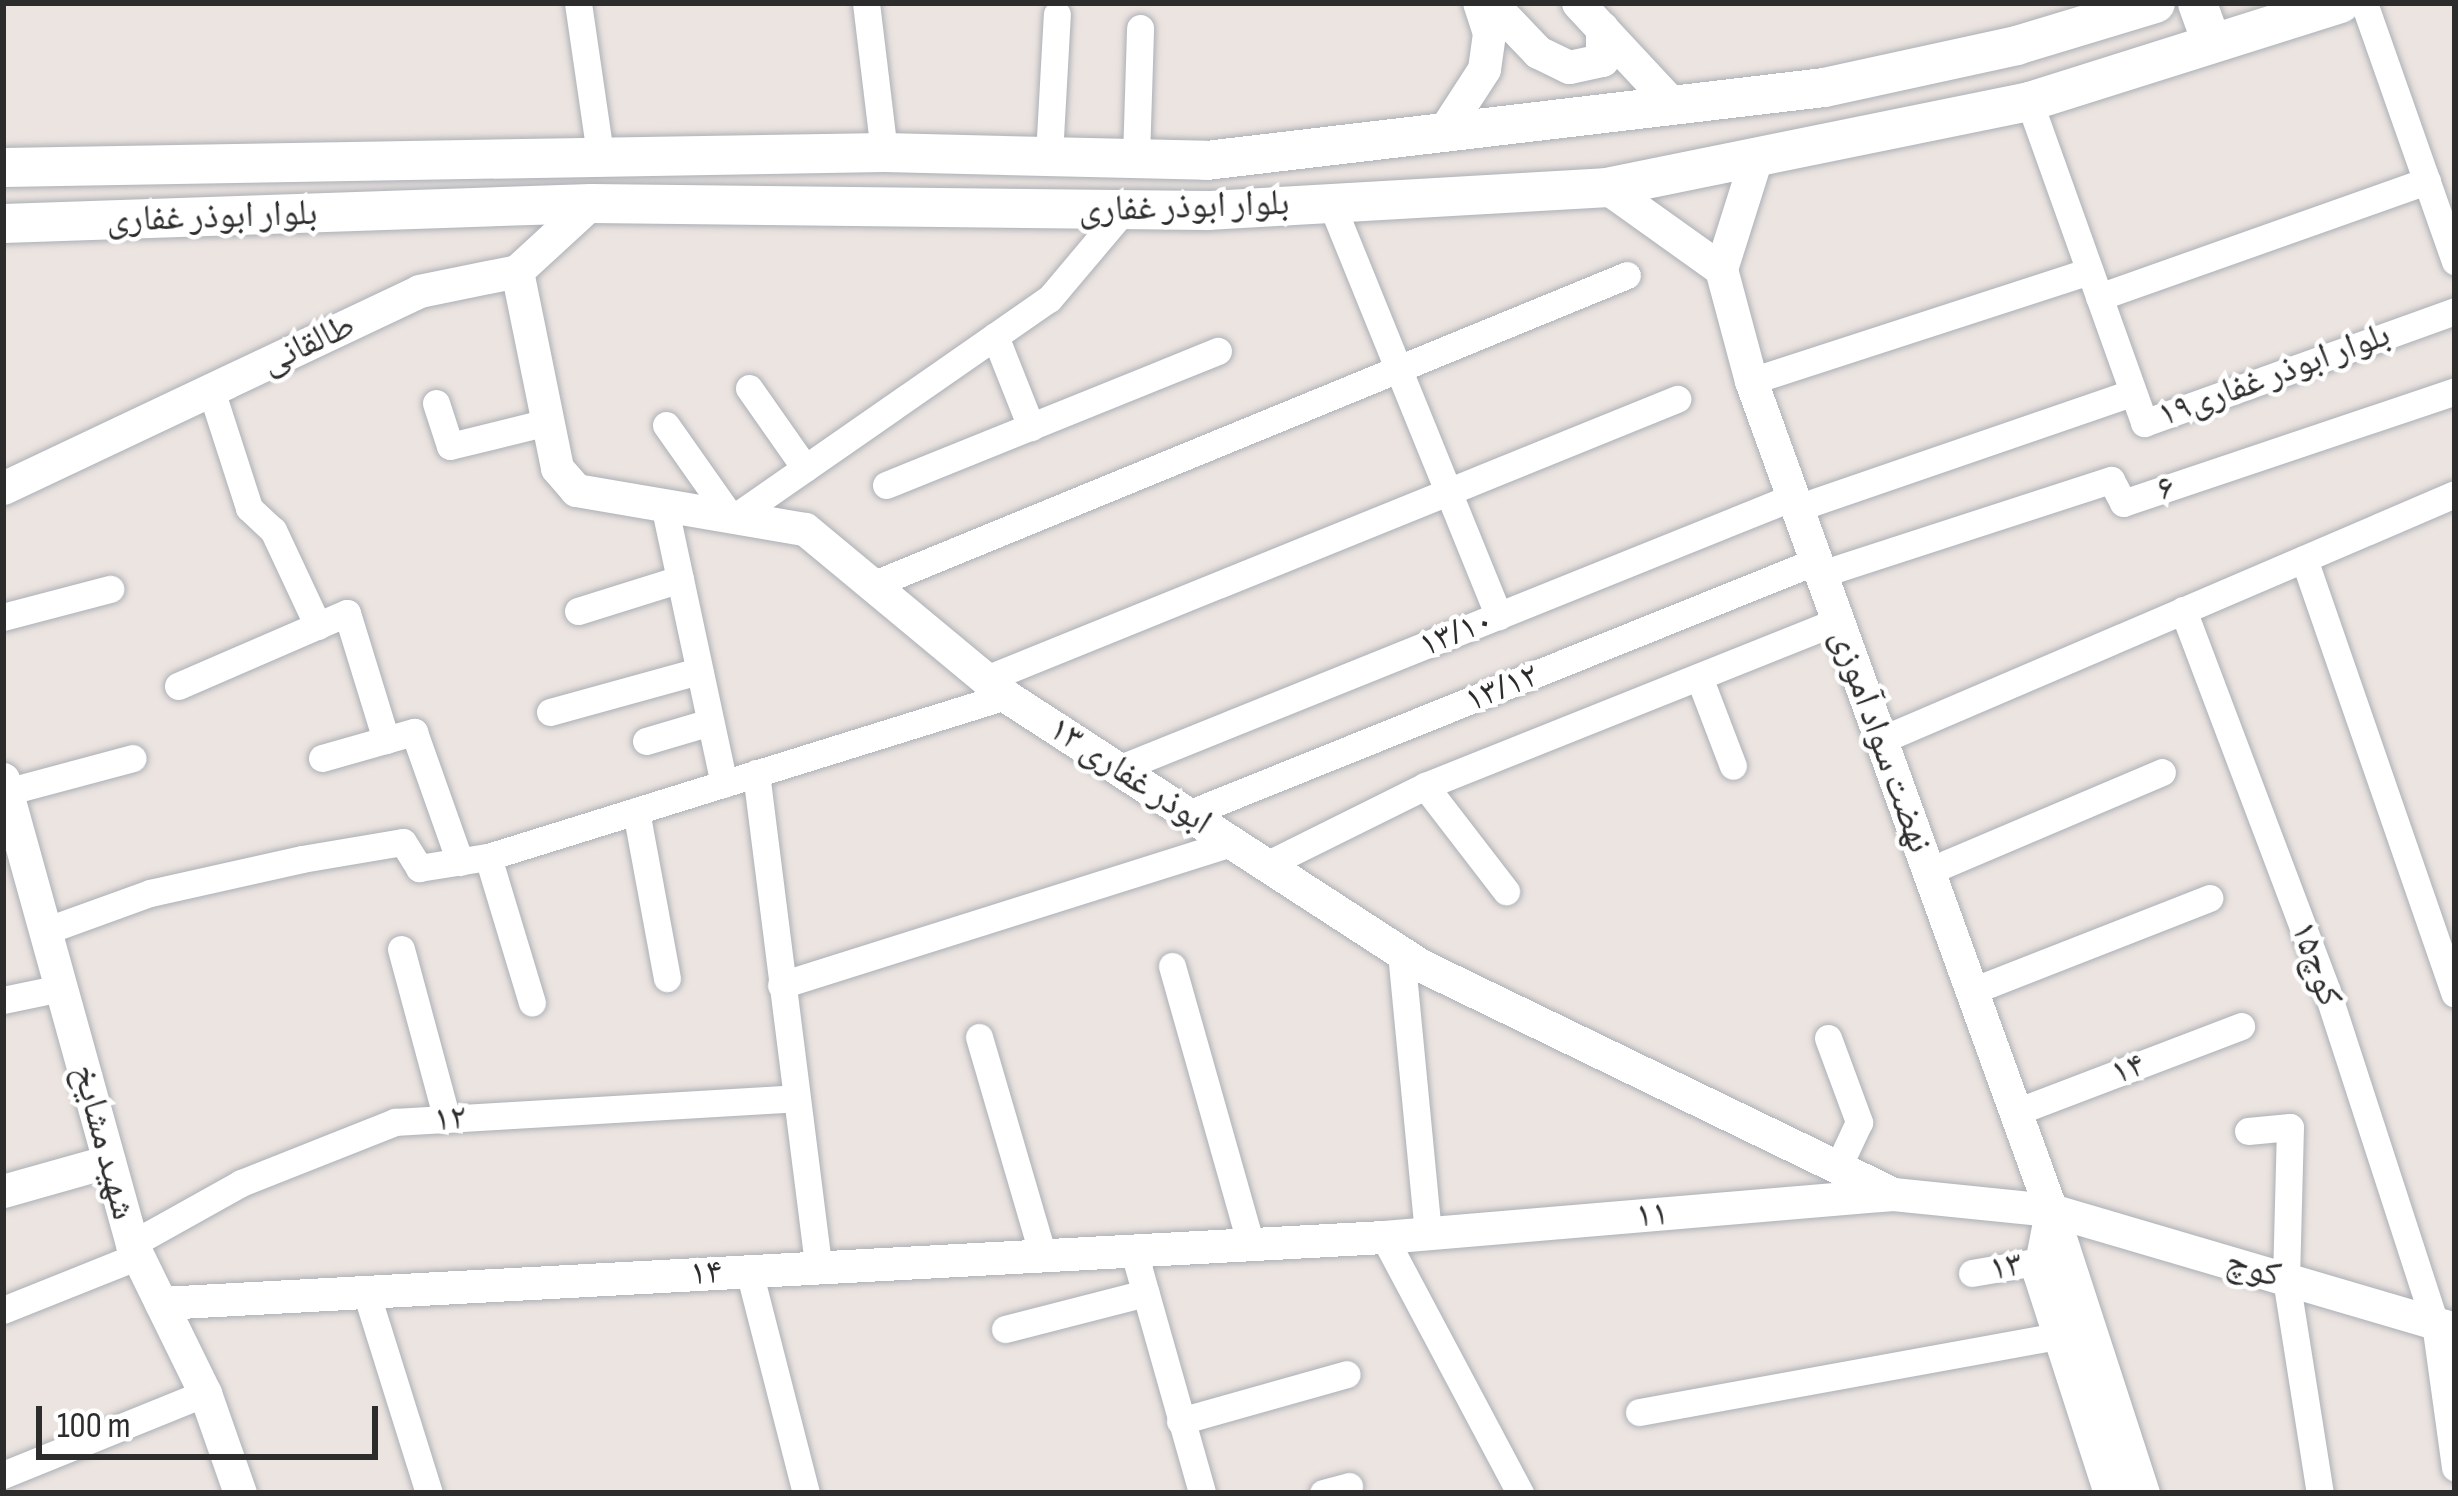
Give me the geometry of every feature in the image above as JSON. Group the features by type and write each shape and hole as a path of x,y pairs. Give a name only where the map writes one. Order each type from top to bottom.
{"main road":[{"name":"بلوار ابوذر غفاری","path":"3,167 884,152 1206,160 1824,87 2016,45 2155,3"},
{"path":"2197,3 2211,42"},
{"name":"بلوار ابوذر غفاری","path":"3,223 591,203 1123,212 1606,188 2029,101 2340,3"}],"street":[{"path":"578,3 600,154"},
{"path":"866,3 884,152"},
{"path":"1442,134 1484,69 1489,33 1479,3"},
{"path":"1491,3 1538,52 1569,67 1602,60 1602,28"},
{"path":"1578,3 1673,105"},
{"path":"2364,3 2455,261"},
{"path":"1049,154 1057,14"},
{"path":"1136,158 1140,28"},
{"name":"بلوار ابوذر غفاری۱۹","path":"2029,101 2144,423 2455,311"},
{"path":"1606,188 1721,269 1756,158"},
{"path":"1751,382 2427,182"},
{"path":"1331,202 1499,616"},
{"path":"517,271 591,203"},
{"path":"666,425 732,519 1049,299 1123,212"},
{"name":"نهضت سواد آموزی","path":"1721,269 1751,382 2051,1210 2143,1493"},
{"name":"طالقانی","path":"7,485 419,291 517,271"},
{"name":"۱۳ ابوذر غفاری","path":"517,271 557,468 576,490 805,530 996,688 1401,953 1893,1193"},
{"path":"872,585 1627,275"},
{"path":"995,336 1031,427"},
{"path":"886,485 1219,351"},
{"path":"748,388 806,468"},
{"path":"211,390 249,508 273,530 318,626"},
{"name":"۶","path":"1818,568 2111,481 2123,503 2455,391"},
{"name":"۱۳/۱۰","path":"1118,769 1795,503 2133,392"},
{"path":"45,931 150,892 383,845 403,842 419,868 474,859 724,784 996,688 1676,399"},
{"path":"436,403 450,446 548,422"},
{"path":"1881,740 2450,496 2455,526"},
{"path":"664,509 724,784"},
{"path":"2304,559 2455,994"},
{"name":"۱۳/۱۲","path":"1188,814 1818,568"},
{"path":"578,611 680,579"},
{"path":"3,617 110,589"},
{"name":"۱۵کوچ","path":"2183,610 2327,992 2445,1326 2455,1468"},
{"path":"178,686 347,613 386,740"},
{"path":"1266,865 1425,786 1838,621"},
{"path":"550,712 699,671"},
{"path":"1699,676 1733,766"},
{"path":"646,741 710,722"},
{"path":"322,758 414,733 474,859 532,1003"},
{"path":"5,785 133,758"},
{"path":"1929,871 2162,772"},
{"path":"756,773 818,1268"},
{"name":"شهید مشایخ","path":"5,785 10,835 45,931 135,1250 205,1393 240,1493"},
{"path":"1425,786 1506,891"},
{"path":"635,811 667,978"},
{"path":"781,985 1232,843"},
{"path":"1972,991 2210,898"},
{"path":"401,950 447,1119"},
{"path":"1401,953 1428,1234"},
{"path":"1172,966 1251,1246"},
{"path":"3,1000 61,988"},
{"name":"۱۴","path":"2016,1112 2241,1026"},
{"path":"979,1037 1043,1256"},
{"path":"1828,1037 1859,1122 1838,1167"},
{"name":"۱۲","path":"3,1310 135,1250 241,1183 395,1122 795,1097"},
{"path":"2248,1131 2290,1127 2286,1280 2320,1493"},
{"path":"3,1191 109,1161"},
{"name":"۱۱","path":"1251,1246 1893,1193 2051,1210"},
{"path":"2051,1210 2041,1261 2059,1336 2110,1493"},
{"name":"کوچ","path":"2051,1210 2445,1326"},
{"path":"1384,1238 1520,1493"},
{"name":"۱۴","path":"161,1303 1251,1246"},
{"path":"1134,1252 1202,1493"},
{"name":"۱۳","path":"1972,1273 2041,1261"},
{"path":"749,1271 806,1493"},
{"path":"366,1292 429,1493"},
{"path":"1005,1329 1145,1293"},
{"path":"1639,1412 2059,1336"},
{"path":"1180,1420 1347,1373"},
{"path":"3,1475 205,1393"}]}
